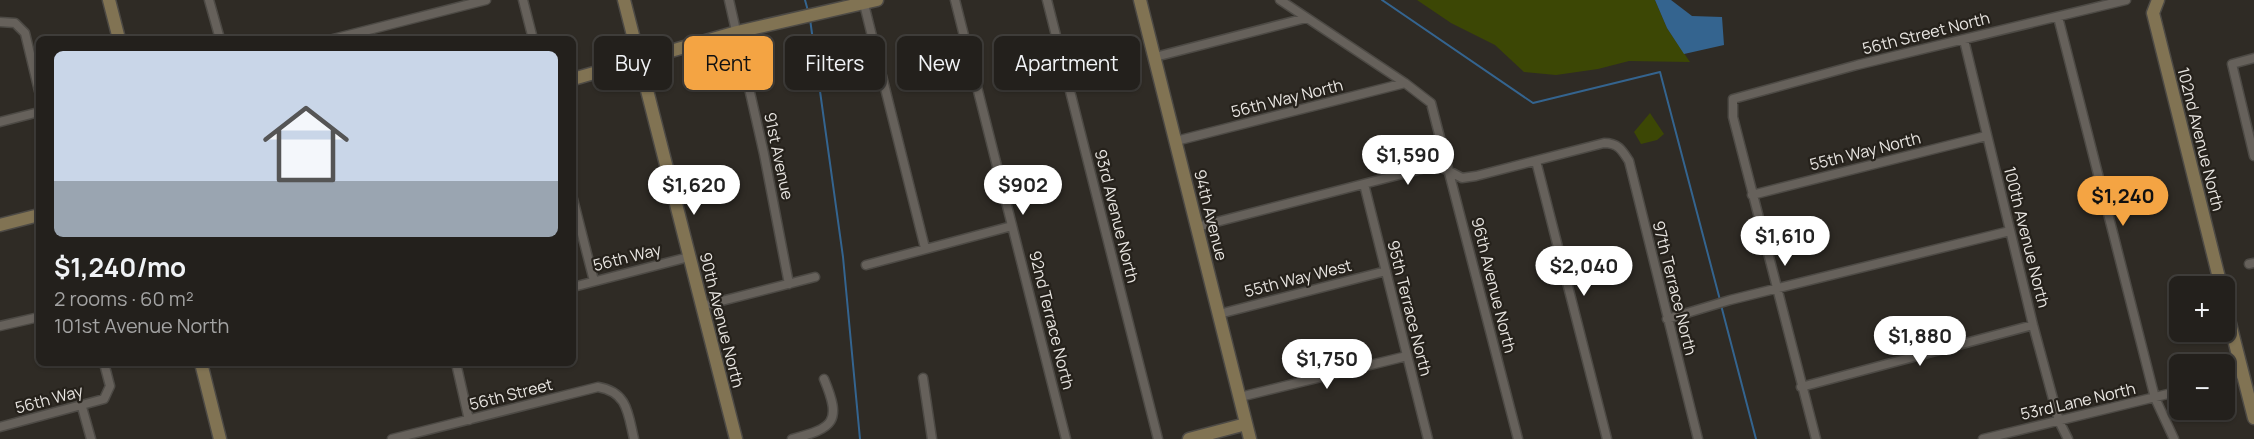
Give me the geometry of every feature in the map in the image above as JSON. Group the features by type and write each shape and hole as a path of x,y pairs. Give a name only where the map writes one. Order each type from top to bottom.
{"street":[{"path":"109,0 118,36"},
{"path":"209,0 219,36"},
{"path":"345,36 486,0"},
{"path":"523,0 532,36"},
{"name":"90th Avenue North","path":"624,0 633,36"},
{"name":"91st Avenue","path":"729,0 764,154 789,284"},
{"path":"672,51 878,0"},
{"name":"92nd Terrace North","path":"955,0 1066,439"},
{"name":"93rd Avenue North","path":"1047,0 1158,439"},
{"name":"94th Avenue","path":"1140,0 1250,439"},
{"path":"1280,0 1405,83"},
{"name":"56th Street North","path":"1752,195 1733,117 1733,99 2126,0"},
{"name":"102nd Avenue North","path":"2158,0 2153,13 2219,276"},
{"path":"864,2 925,248"},
{"path":"2058,16 2155,398 2174,439"},
{"path":"1155,57 1306,18"},
{"path":"0,22 15,23 25,33 36,79"},
{"name":"100th Avenue North","path":"1964,40 2033,325 2059,421 2068,439"},
{"path":"2254,58 2232,64 2254,156"},
{"path":"576,78 594,73"},
{"name":"96th Avenue North","path":"1405,83 1431,103 1518,439"},
{"name":"56th Way North","path":"1176,141 1405,83"},
{"name":"90th Avenue North","path":"647,90 736,439"},
{"path":"0,122 36,113"},
{"name":"55th Way North","path":"1752,195 1986,136"},
{"name":"97th Terrace North","path":"1536,161 1604,143 1619,146 1629,161 1698,439"},
{"path":"1197,227 1437,165 1450,174 1462,178 1536,161 1607,439"},
{"name":"95th Terrace North","path":"1364,184 1428,439"},
{"path":"1752,195 1816,439"},
{"path":"576,211 594,282"},
{"path":"0,225 36,216"},
{"path":"866,265 1012,226"},
{"path":"1667,319 1730,300 2010,231"},
{"name":"56th Way","path":"576,286 689,257"},
{"name":"55th Way West","path":"1219,314 1386,271"},
{"path":"702,306 815,277"},
{"path":"0,326 36,318"},
{"path":"1801,387 2033,325"},
{"path":"2235,342 2254,418"},
{"path":"1240,397 1407,356"},
{"name":"56th Way","path":"0,427 104,399 110,387 105,366"},
{"path":"202,366 220,439"},
{"path":"457,366 469,420"},
{"path":"2235,375 2243,373"},
{"path":"923,378 932,439"},
{"path":"792,439 823,431 833,418 833,401 824,379"},
{"name":"56th Street","path":"392,439 598,387 612,389 622,398 634,439"},
{"name":"53rd Lane North","path":"1983,439 2169,394"},
{"path":"82,406 91,439"},
{"path":"1189,439 1246,424"}],"green space":[{"path":"1417,0 1655,0 1667,28 1690,62 1629,61 1598,69 1556,75 1524,72 1495,45 1451,23"},
{"path":"1650,113 1664,134 1657,140 1641,144 1634,132"}],"water":[{"path":"1655,0 1671,0 1692,16 1722,17 1724,45 1684,54 1667,28"}],"waterway":[{"path":"805,0 808,11"},
{"path":"1382,0 1533,103 1660,72 1720,300"},
{"path":"810,19 843,257 860,439"},
{"path":"1721,305 1756,439"}]}
